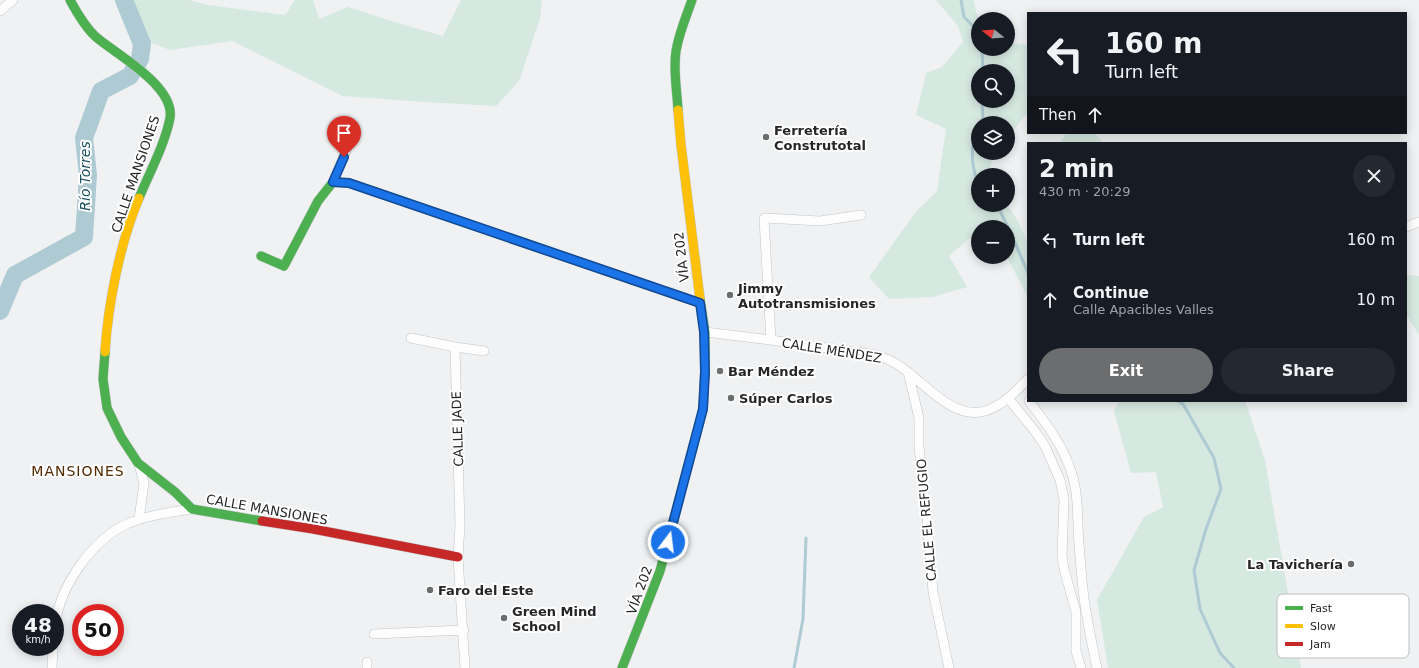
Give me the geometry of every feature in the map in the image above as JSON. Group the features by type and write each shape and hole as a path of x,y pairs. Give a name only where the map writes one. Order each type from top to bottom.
{"street":[{"path":"0,11 14,0"},
{"name":"CALLE MANSIONES","path":"70,0 82,20 96,37 156,84 170,107 170,117 165,136 134,210 123,248 113,290 106,334 103,379 107,408 121,437 138,463 175,492 192,509 313,529 458,556"},
{"name":"VÍA 202","path":"622,668 660,571 703,409 705,372 704,332 681,145 675,66 679,36 692,0"},
{"path":"261,256 284,266 318,201 333,182 354,131"},
{"path":"333,182 349,183 700,303"},
{"path":"771,340 764,219 820,221 860,215"},
{"path":"1407,227 1419,222"},
{"name":"CALLE MÉNDEZ","path":"704,332 771,340 890,359 939,398 962,410 972,413 989,411 1008,398 1027,380"},
{"path":"411,338 484,351"},
{"name":"CALLE JADE","path":"455,347 460,525 458,556"},
{"name":"CALLE EL REFUGIO","path":"908,372 919,418 920,447 933,592 949,668"},
{"path":"1019,388 1027,398"},
{"path":"1008,398 1045,446 1054,463 1060,480 1064,499 1062,556 1076,612 1076,651 1081,668"},
{"path":"1031,402 1045,421 1056,440 1066,458 1072,475 1076,496 1086,610 1097,668"},
{"path":"138,463 144,483 139,519"},
{"path":"60,604 73,575 94,549 111,534 139,519 192,509"},
{"path":"458,556 464,630 465,668"},
{"path":"374,634 464,630"},
{"path":"52,668 53,656"}],"shaded area":[{"path":"119,0 189,0 208,5 285,15 295,0 313,0 319,19 348,7 443,36 461,0 542,0 540,18 519,81 496,106 343,96 232,41 170,50 134,36"},
{"path":"936,0 974,0 976,12 971,12 971,56 1015,56 1015,44 1027,45 1027,113 1015,128 1015,116 971,116 971,160 993,160 990,168 971,168 971,212 1012,212 1016,217 1027,242 1027,296 1011,264 1015,264 1015,220 971,220 971,238 949,256 967,287 933,297 889,299 869,277 915,213 937,191 946,129 916,115 926,73 942,67 963,42 958,26"},
{"path":"1065,134 1096,134 1102,142 1061,142"},
{"path":"1407,275 1419,276 1419,335 1407,316"},
{"path":"1118,402 1245,402 1265,460 1288,594 1277,594 1277,658 1299,658 1301,668 1108,668 1097,600 1144,517 1163,507 1156,472 1131,473 1114,411"}],"waterway":[{"name":"Río Torres","path":"0,311 15,275 84,237 88,175 84,138 101,91 130,76 140,59 142,44 124,0"},
{"path":"961,0 964,17 971,24"},
{"path":"982,56 983,64"},
{"path":"982,108 983,116"},
{"path":"973,160 974,168"},
{"path":"1000,212 1027,271"},
{"path":"1180,402 1183,404 1214,458 1221,489 1206,529 1194,570 1200,609 1220,653 1234,668"},
{"path":"794,668 803,619 806,538"}],"traffic: fast":[{"path":"70,0 88,29 96,37 143,72 164,94 169,106 170,118 168,128 139,198"},
{"path":"678,110 675,58 677,44 692,0"},
{"path":"261,256 284,266 318,201 333,182 349,183 580,262"},
{"path":"622,668 660,571 703,409 705,332 700,299"},
{"path":"105,352 103,379 107,408 121,437 138,463 175,492 192,509 262,521"}],"traffic: slow":[{"path":"678,110 700,299"},
{"path":"105,352 109,314 116,274 126,234 139,198"}],"traffic: jam":[{"path":"580,262 700,303"},
{"path":"262,521 313,529 458,557"}],"place":[{"name":"Ferretería Construtotal","path":"766,137"},
{"name":"Jimmy Autotransmisiones","path":"730,295"},
{"name":"Bar Méndez","path":"720,371"},
{"name":"Súper Carlos","path":"731,398"},
{"name":"La Tavichería","path":"1351,564"},
{"name":"Faro del Este","path":"430,590"},
{"name":"Green Mind School","path":"504,618"}],"district":[{"name":"MANSIONES","path":"78,471"}],"route":[{"path":"344,157 333,182 349,183 700,303 704,332 705,372 703,409 668,542"}]}
